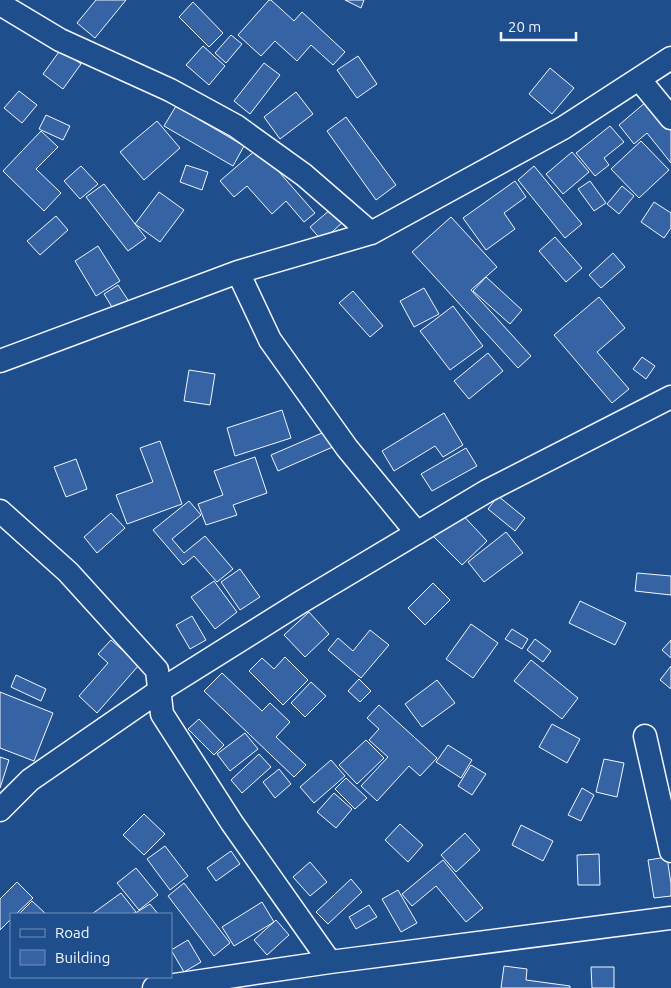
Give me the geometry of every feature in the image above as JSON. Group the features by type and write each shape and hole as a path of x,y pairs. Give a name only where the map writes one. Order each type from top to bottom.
{"street":[{"path":"0,4 60,40 170,90 236,126 304,175 371,233"},
{"path":"0,361 238,272 371,233 563,128 671,58"},
{"path":"639,79 671,118"},
{"path":"238,272 270,340 347,448 416,533"},
{"path":"0,810 30,780 159,691 292,607 487,491 671,398"},
{"path":"0,511 68,572 156,670 162,714 232,823 330,962"},
{"path":"645,736 671,851"},
{"path":"154,988 330,962 671,918"}],"building":[{"path":"96,0 126,0 95,38 77,23"},
{"path":"269,0 294,21 302,12 345,52 333,65 311,45 297,61 275,41 261,56 238,35"},
{"path":"345,0 364,0 361,8"},
{"path":"193,2 223,33 209,47 179,17"},
{"path":"231,35 242,44 226,63 215,53"},
{"path":"203,46 225,66 209,85 186,65"},
{"path":"61,49 81,64 63,89 43,74"},
{"path":"358,56 377,84 357,98 337,70"},
{"path":"264,63 280,75 250,114 234,101"},
{"path":"550,68 574,88 552,114 529,94"},
{"path":"19,91 37,105 22,123 4,108"},
{"path":"296,92 313,114 280,139 264,117"},
{"path":"647,101 671,130 671,163 647,133 634,144 619,125"},
{"path":"176,106 244,146 233,166 164,126"},
{"path":"46,115 70,126 63,140 39,129"},
{"path":"346,117 396,185 376,200 327,131"},
{"path":"157,121 180,148 144,180 120,152"},
{"path":"610,126 624,142 604,158 609,165 595,176 576,153"},
{"path":"41,131 58,147 36,169 61,193 44,211 3,171"},
{"path":"641,141 669,170 639,198 611,169"},
{"path":"258,148 315,213 304,222 286,201 272,214 247,186 234,197 220,181"},
{"path":"572,152 589,172 563,194 546,174"},
{"path":"186,165 208,172 202,190 180,182"},
{"path":"81,166 98,184 80,199 64,181"},
{"path":"534,166 582,224 565,238 518,180"},
{"path":"515,181 526,197 504,213 515,229 486,250 463,218"},
{"path":"590,181 606,203 594,211 578,189"},
{"path":"104,184 146,238 128,251 86,197"},
{"path":"622,186 634,196 619,214 607,204"},
{"path":"159,192 184,210 160,242 135,224"},
{"path":"654,202 671,213 671,228 664,238 641,222"},
{"path":"331,209 343,222 322,241 310,227"},
{"path":"56,216 68,230 40,255 27,241"},
{"path":"451,217 497,267 471,290 531,356 518,368 412,252"},
{"path":"555,237 582,268 566,282 539,251"},
{"path":"98,246 120,281 96,296 75,261"},
{"path":"613,253 625,267 601,288 589,275"},
{"path":"486,277 522,310 510,324 473,291"},
{"path":"118,285 130,303 115,312 104,294"},
{"path":"424,288 439,314 414,327 400,301"},
{"path":"353,291 383,326 370,337 339,303"},
{"path":"599,297 625,328 597,352 629,389 612,403 554,335"},
{"path":"453,306 483,346 450,370 420,331"},
{"path":"488,353 503,371 469,399 454,381"},
{"path":"642,357 655,366 646,379 633,369"},
{"path":"189,370 215,374 210,405 184,401"},
{"path":"282,410 291,438 235,456 227,428"},
{"path":"444,413 463,445 443,457 435,446 394,471 382,451"},
{"path":"329,430 335,446 278,471 271,455"},
{"path":"160,441 182,504 127,524 116,495 153,482 140,448"},
{"path":"466,448 477,466 432,491 421,474"},
{"path":"255,457 267,493 233,505 237,515 206,525 198,504 223,495 214,471"},
{"path":"76,459 87,489 66,497 54,467"},
{"path":"498,496 525,518 515,531 488,509"},
{"path":"189,501 201,515 172,539 184,553 205,536 233,569 217,582 194,556 183,565 153,530"},
{"path":"458,510 487,541 462,565 432,535"},
{"path":"111,513 125,528 97,553 84,537"},
{"path":"506,532 523,553 484,582 468,562"},
{"path":"240,569 260,597 240,610 221,582"},
{"path":"637,573 671,576 671,595 635,591"},
{"path":"214,581 237,612 215,629 191,597"},
{"path":"433,583 450,600 425,625 408,608"},
{"path":"580,601 626,623 615,645 569,623"},
{"path":"309,612 329,634 305,657 284,635"},
{"path":"192,616 206,640 190,649 176,625"},
{"path":"471,624 498,643 473,678 446,659"},
{"path":"512,629 528,639 522,649 505,639"},
{"path":"370,630 389,645 361,678 328,650 338,638 353,651"},
{"path":"535,639 551,651 543,662 527,650"},
{"path":"111,640 139,665 97,713 79,696 108,663 98,654"},
{"path":"671,640 671,658 662,650"},
{"path":"285,657 308,680 283,705 249,671 262,658 274,669"},
{"path":"531,660 578,698 562,719 514,681"},
{"path":"671,666 671,689 660,680"},
{"path":"222,673 262,711 270,703 290,722 276,737 306,765 294,777 204,691"},
{"path":"16,675 46,689 41,701 11,687"},
{"path":"359,679 371,691 360,702 348,691"},
{"path":"437,680 455,703 422,727 405,704"},
{"path":"311,682 326,696 305,717 291,703"},
{"path":"0,692 53,713 34,761 0,748"},
{"path":"379,705 437,758 420,776 409,766 377,801 361,786 388,757 369,740 379,729 367,718"},
{"path":"199,719 224,745 214,755 188,729"},
{"path":"552,724 580,739 567,763 539,747"},
{"path":"245,733 258,749 230,771 217,754"},
{"path":"366,740 384,758 357,784 339,765"},
{"path":"448,745 472,760 461,778 436,762"},
{"path":"259,754 271,767 242,793 231,780"},
{"path":"0,757 9,760 0,788"},
{"path":"604,759 624,763 617,797 596,792"},
{"path":"331,760 345,776 314,803 300,787"},
{"path":"471,765 486,774 472,795 458,786"},
{"path":"279,769 291,784 275,798 263,782"},
{"path":"346,778 367,798 355,809 335,789"},
{"path":"582,788 594,795 581,821 568,815"},
{"path":"334,793 352,809 336,828 317,812"},
{"path":"144,814 165,834 144,855 123,835"},
{"path":"400,824 423,845 408,862 385,840"},
{"path":"521,825 553,841 543,861 512,845"},
{"path":"465,833 480,850 456,872 441,855"},
{"path":"165,846 188,876 170,890 147,859"},
{"path":"231,851 240,864 216,881 207,868"},
{"path":"599,854 600,885 578,885 577,855"},
{"path":"667,857 671,896 654,898 648,860"},
{"path":"443,860 483,908 466,922 436,886 412,906 402,894"},
{"path":"310,862 327,882 310,896 293,877"},
{"path":"136,868 158,895 139,910 117,883"},
{"path":"351,879 362,892 328,924 316,912"},
{"path":"17,882 33,898 17,913 10,913 10,920 0,930 0,899"},
{"path":"184,883 230,943 214,956 168,896"},
{"path":"398,890 417,923 401,932 382,899"},
{"path":"121,893 136,912 134,913 93,913"},
{"path":"32,901 45,913 20,913"},
{"path":"262,902 274,922 234,946 222,927"},
{"path":"150,904 157,913 136,913"},
{"path":"369,905 377,917 356,929 349,917"},
{"path":"276,920 289,935 267,955 254,940"},
{"path":"188,940 201,962 184,972 172,949"},
{"path":"504,966 527,969 526,980 570,986 570,988 501,988"},
{"path":"591,967 614,967 614,988 592,988"}]}
